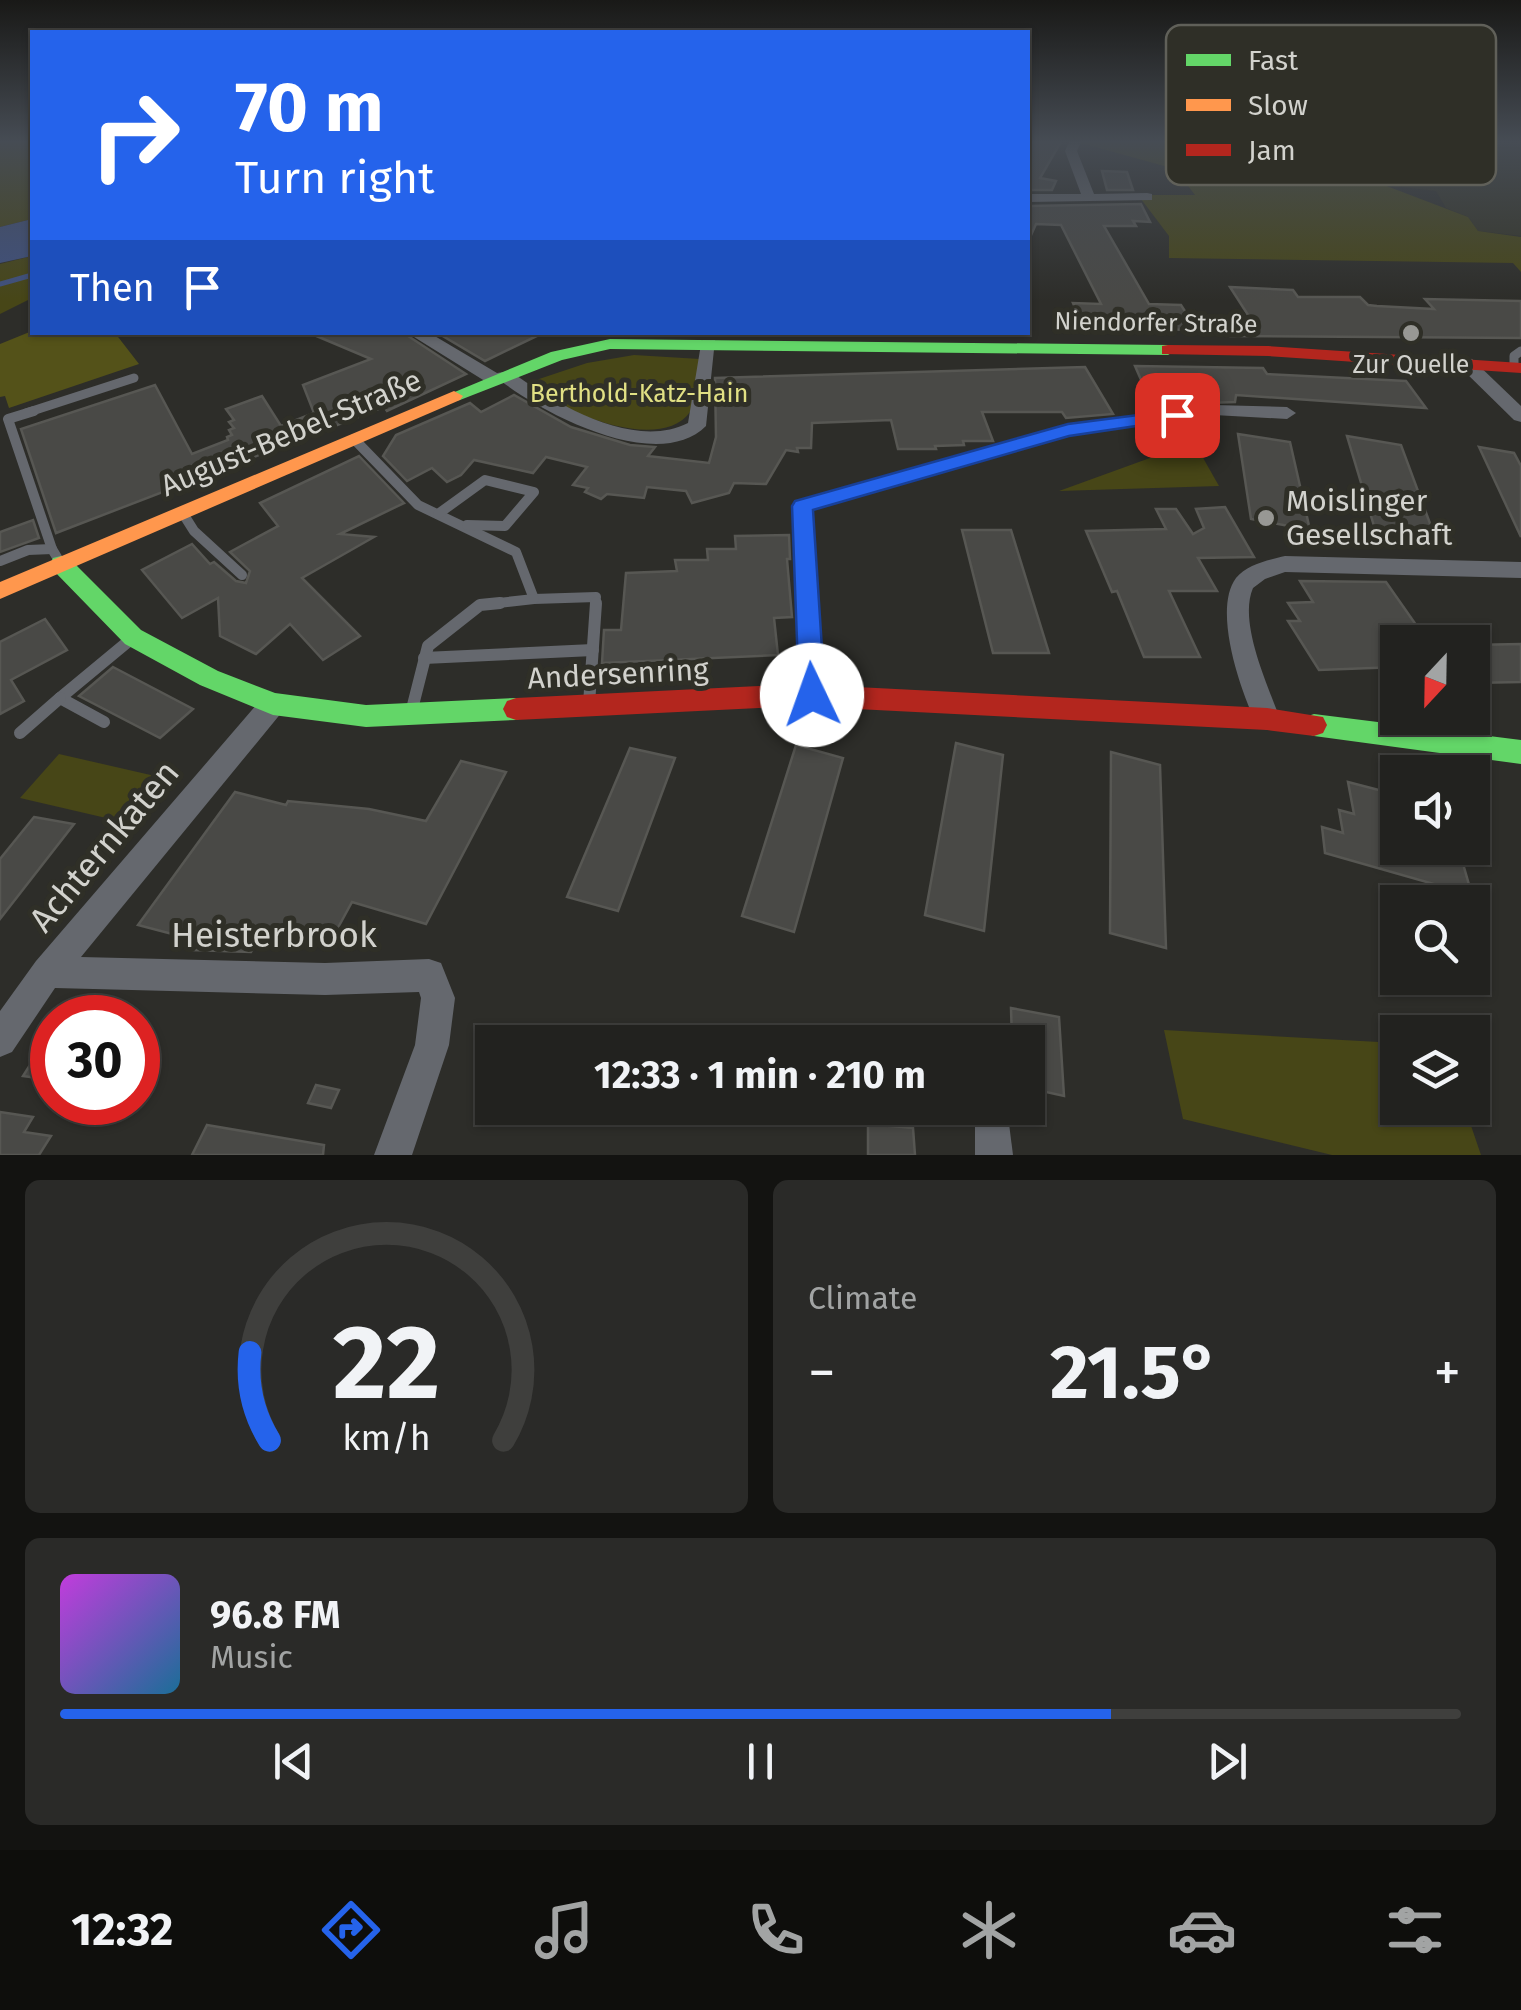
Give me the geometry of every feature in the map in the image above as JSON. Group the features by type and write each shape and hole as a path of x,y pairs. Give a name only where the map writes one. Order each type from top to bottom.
{"main road":[{"name":"August-Bebel-Straße","path":"0,591 57,556 182,512 499,377 609,338"},
{"name":"Niendorfer Straße","path":"609,338 818,348 1268,350 1519,362"},
{"name":"Andersenring","path":"57,556 133,637 208,678 272,704 366,716 812,695 1267,719 1521,752"}],"street":[{"path":"1030,198 1147,197"},
{"path":"420,335 574,418 654,437 678,437 697,426 709,344"},
{"path":"1466,362 1480,380 1521,416"},
{"path":"812,695 802,506 1068,430 1214,410 1286,413"},
{"path":"1267,719 1236,615 1242,586 1256,573 1286,564 1521,570"},
{"name":"Achternkaten","path":"0,1040 47,972 272,704"},
{"name":"Heisterbrook","path":"47,972 324,979 428,974 438,998 432,1045 393,1155"},
{"path":"992,1125 994,1155"}],"lane":[{"path":"57,556 8,419 134,378"},
{"path":"354,439 418,505 516,552 534,599"},
{"path":"438,514 485,480 534,492 505,526 461,525"},
{"path":"182,512 194,531 242,575"},
{"path":"0,561 28,550 57,556"},
{"path":"410,714 428,646 480,604 534,599 596,597 589,705"},
{"path":"20,733 133,637"},
{"path":"424,658 593,650"},
{"path":"60,698 104,722"}],"shaded area":[{"path":"1438,194 1521,194 1521,236 1478,231 1468,217 1446,208"},
{"path":"30,332 30,335 117,335 139,364 9,408 5,396 0,397 0,344"}],"green space":[{"path":"0,194 30,194 30,220 0,227"},
{"path":"1407,194 1468,217 1478,231 1521,237 1521,272 1513,263 1169,258 1169,236 1138,195"},
{"path":"30,256 30,299 0,314 0,264"},
{"name":"Berthold-Katz-Hain","path":"634,355 700,359 693,406 675,424 633,429 608,424 561,405 527,383 587,363"},
{"path":"1194,442 1219,486 1059,491"},
{"path":"59,754 155,776 119,821 20,798"},
{"path":"1164,1030 1380,1042 1380,1125 1471,1125 1481,1155 1332,1155 1183,1119"}],"water":[{"path":"30,220 30,256 0,263 0,227"}],"building":[{"path":"1141,204 1150,222 1104,226 1149,304 1181,305 1197,330 1084,328 1073,303 1101,304 1061,225 1036,224 1030,238 1030,206"},
{"path":"1230,287 1293,290 1298,297 1360,297 1368,305 1434,309 1425,299 1521,301 1521,338 1230,336 1218,317 1250,318"},
{"path":"314,335 407,335 466,374 387,411 384,407 56,533 21,429 155,385 192,454 232,435 229,430 234,428 229,422 234,420 226,409 262,396 281,426 314,413 303,385 371,359"},
{"path":"441,335 539,335 485,361"},
{"path":"1135,366 1263,368 1267,374 1406,381 1426,408 1236,395 1235,402 1152,405"},
{"path":"1085,367 1113,414 1066,418 1062,412 982,412 993,441 963,441 964,445 935,446 936,449 898,449 891,420 812,423 811,448 786,450 766,484 734,483 729,493 692,503 686,491 647,487 644,498 607,494 601,499 585,492 588,488 573,485 587,467 546,457 533,473 474,460 461,475 447,482 432,468 407,481 383,456 396,435 470,403 481,412 514,395 571,427 630,445 655,447 648,456 709,463 716,437 715,378"},
{"path":"1238,434 1290,442 1310,530 1251,519"},
{"path":"1347,436 1401,445 1435,537 1374,526"},
{"path":"1479,447 1514,453 1521,466 1521,537"},
{"path":"359,456 404,503 340,534 374,537 302,578 360,636 323,660 290,624 256,654 220,636 218,598 182,618 142,570 192,544 210,564 214,562 236,581 246,583 250,571 230,552 278,526 260,503"},
{"path":"1225,507 1254,557 1198,558 1217,591 1169,591 1200,657 1144,657 1117,591 1112,592 1086,531 1166,529 1156,509 1176,509 1193,534 1204,528 1196,509"},
{"path":"33,520 39,538 0,552 0,532"},
{"path":"962,530 1011,530 1049,653 993,653"},
{"path":"789,535 792,617 774,618 778,655 602,663 604,630 621,630 626,573 677,571 675,560 708,560 707,549 736,549 735,536"},
{"path":"1300,581 1386,582 1416,625 1380,625 1380,668 1319,670 1288,621 1300,621 1288,603 1313,602"},
{"path":"45,619 67,650 11,680 24,701 0,714 0,642"},
{"path":"1521,644 1521,682 1490,683 1490,645"},
{"path":"113,667 193,709 160,738 79,696"},
{"path":"956,743 1003,755 984,931 925,915"},
{"path":"796,745 843,758 794,932 742,916"},
{"path":"630,748 675,758 618,911 567,897"},
{"path":"1111,752 1160,765 1166,948 1110,933"},
{"path":"461,761 506,772 426,924 352,902 328,946 264,930 251,952 193,950 199,941 138,925 235,792 286,805 288,801 369,809 426,821"},
{"path":"1348,782 1380,790 1380,865 1463,865 1469,885 1437,885 1325,853 1322,827 1343,833 1339,810 1354,814"},
{"path":"34,817 74,824 0,919 0,859"},
{"path":"1011,1008 1059,1017 1064,1096 1045,1092 1045,1025 1012,1025"},
{"path":"316,1085 339,1090 331,1108 308,1103"},
{"path":"0,1112 30,1117 24,1132 51,1136 39,1155 0,1155"},
{"path":"207,1125 324,1145 323,1155 192,1155"},
{"path":"868,1125 913,1128 915,1155 868,1155"}],"waterway":[{"path":"0,284 30,276"}],"traffic: fast":[{"path":"454,396 557,356 610,344 1168,350"},
{"path":"61,564 133,637 209,678 273,704 366,716 516,709"},
{"path":"1314,725 1521,752"}],"traffic: slow":[{"path":"0,591 454,396"}],"traffic: jam":[{"path":"1168,350 1268,351 1521,368"},
{"path":"516,709 798,695 1267,719 1314,725"}],"place":[{"name":"Zur Quelle","path":"1411,333"},
{"name":"Moislinger Gesellschaft","path":"1266,518"}],"route":[{"path":"812,695 802,506 1068,430 1177,415"}]}
